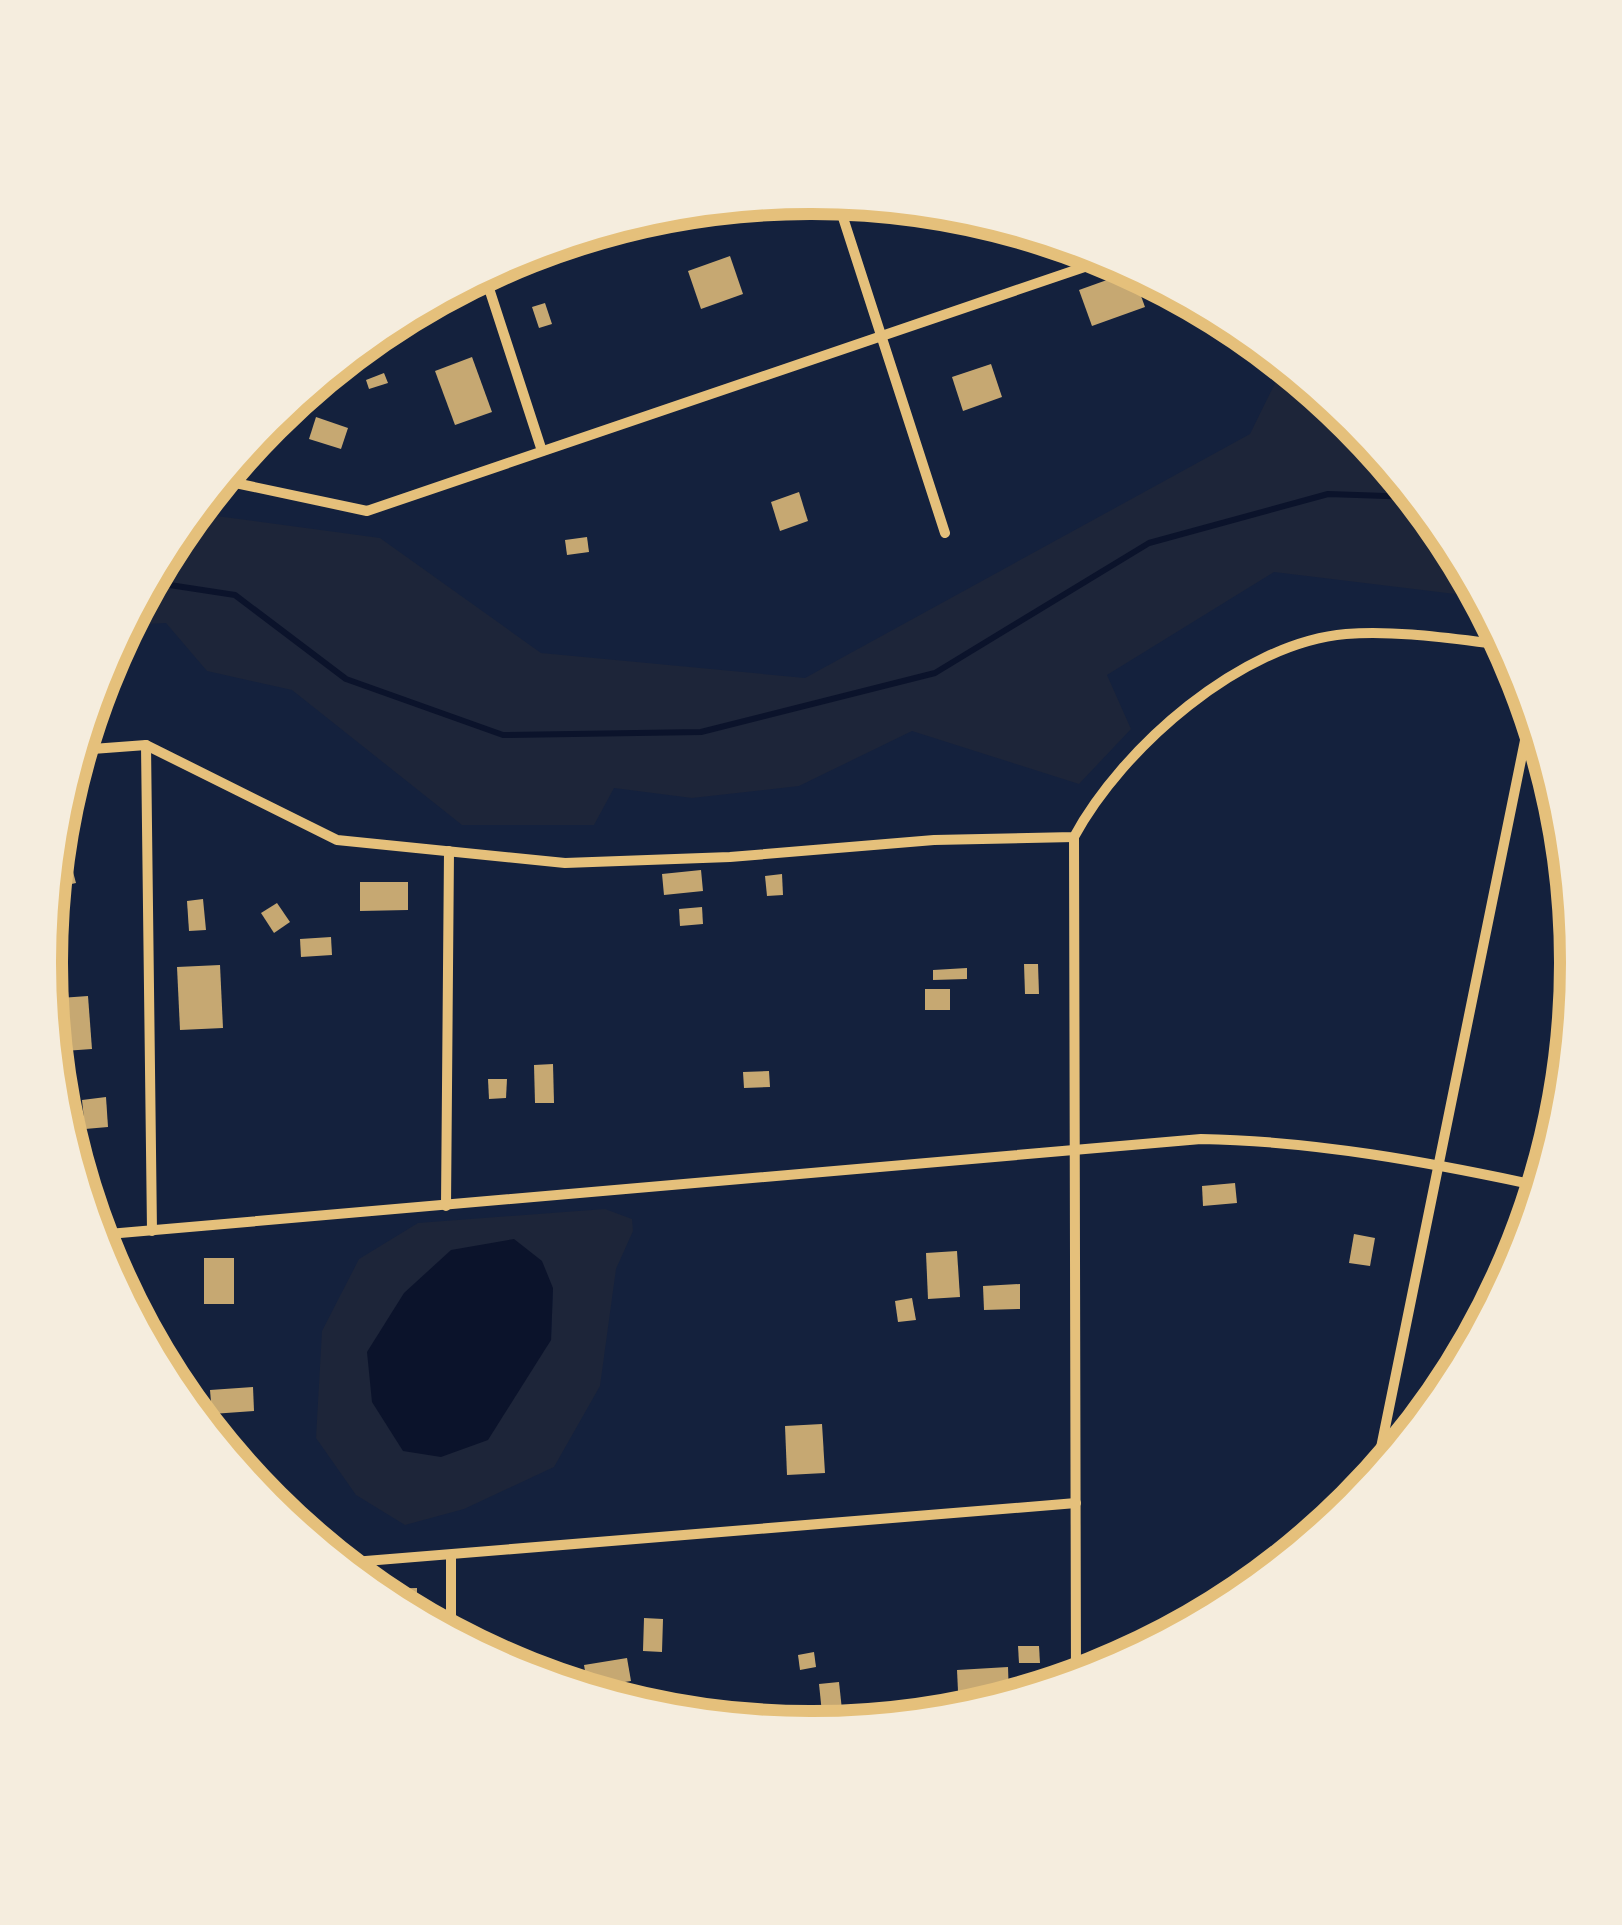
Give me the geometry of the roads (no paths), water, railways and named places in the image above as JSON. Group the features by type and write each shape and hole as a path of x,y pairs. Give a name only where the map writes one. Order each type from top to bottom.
{"street":[{"path":"842,215 946,533"},
{"path":"236,483 367,511 1086,267"},
{"path":"489,287 542,451"},
{"path":"1076,1662 1074,837 1095,798 1167,726 1206,691 1260,659 1309,641 1346,634 1488,644"},
{"path":"1381,1448 1525,739"},
{"path":"94,749 146,745 337,840 566,863 730,856 934,840 1074,837"},
{"path":"146,745 152,1230"},
{"path":"446,1206 450,851"},
{"path":"113,1234 1200,1138 1252,1140 1436,1164 1526,1183"},
{"path":"363,1561 1076,1503"},
{"path":"450,1555 450,1618"}],"waterway":[{"path":"165,584 235,595 346,679 503,735 701,732 935,673 1149,543 1328,494 1396,496"}]}
